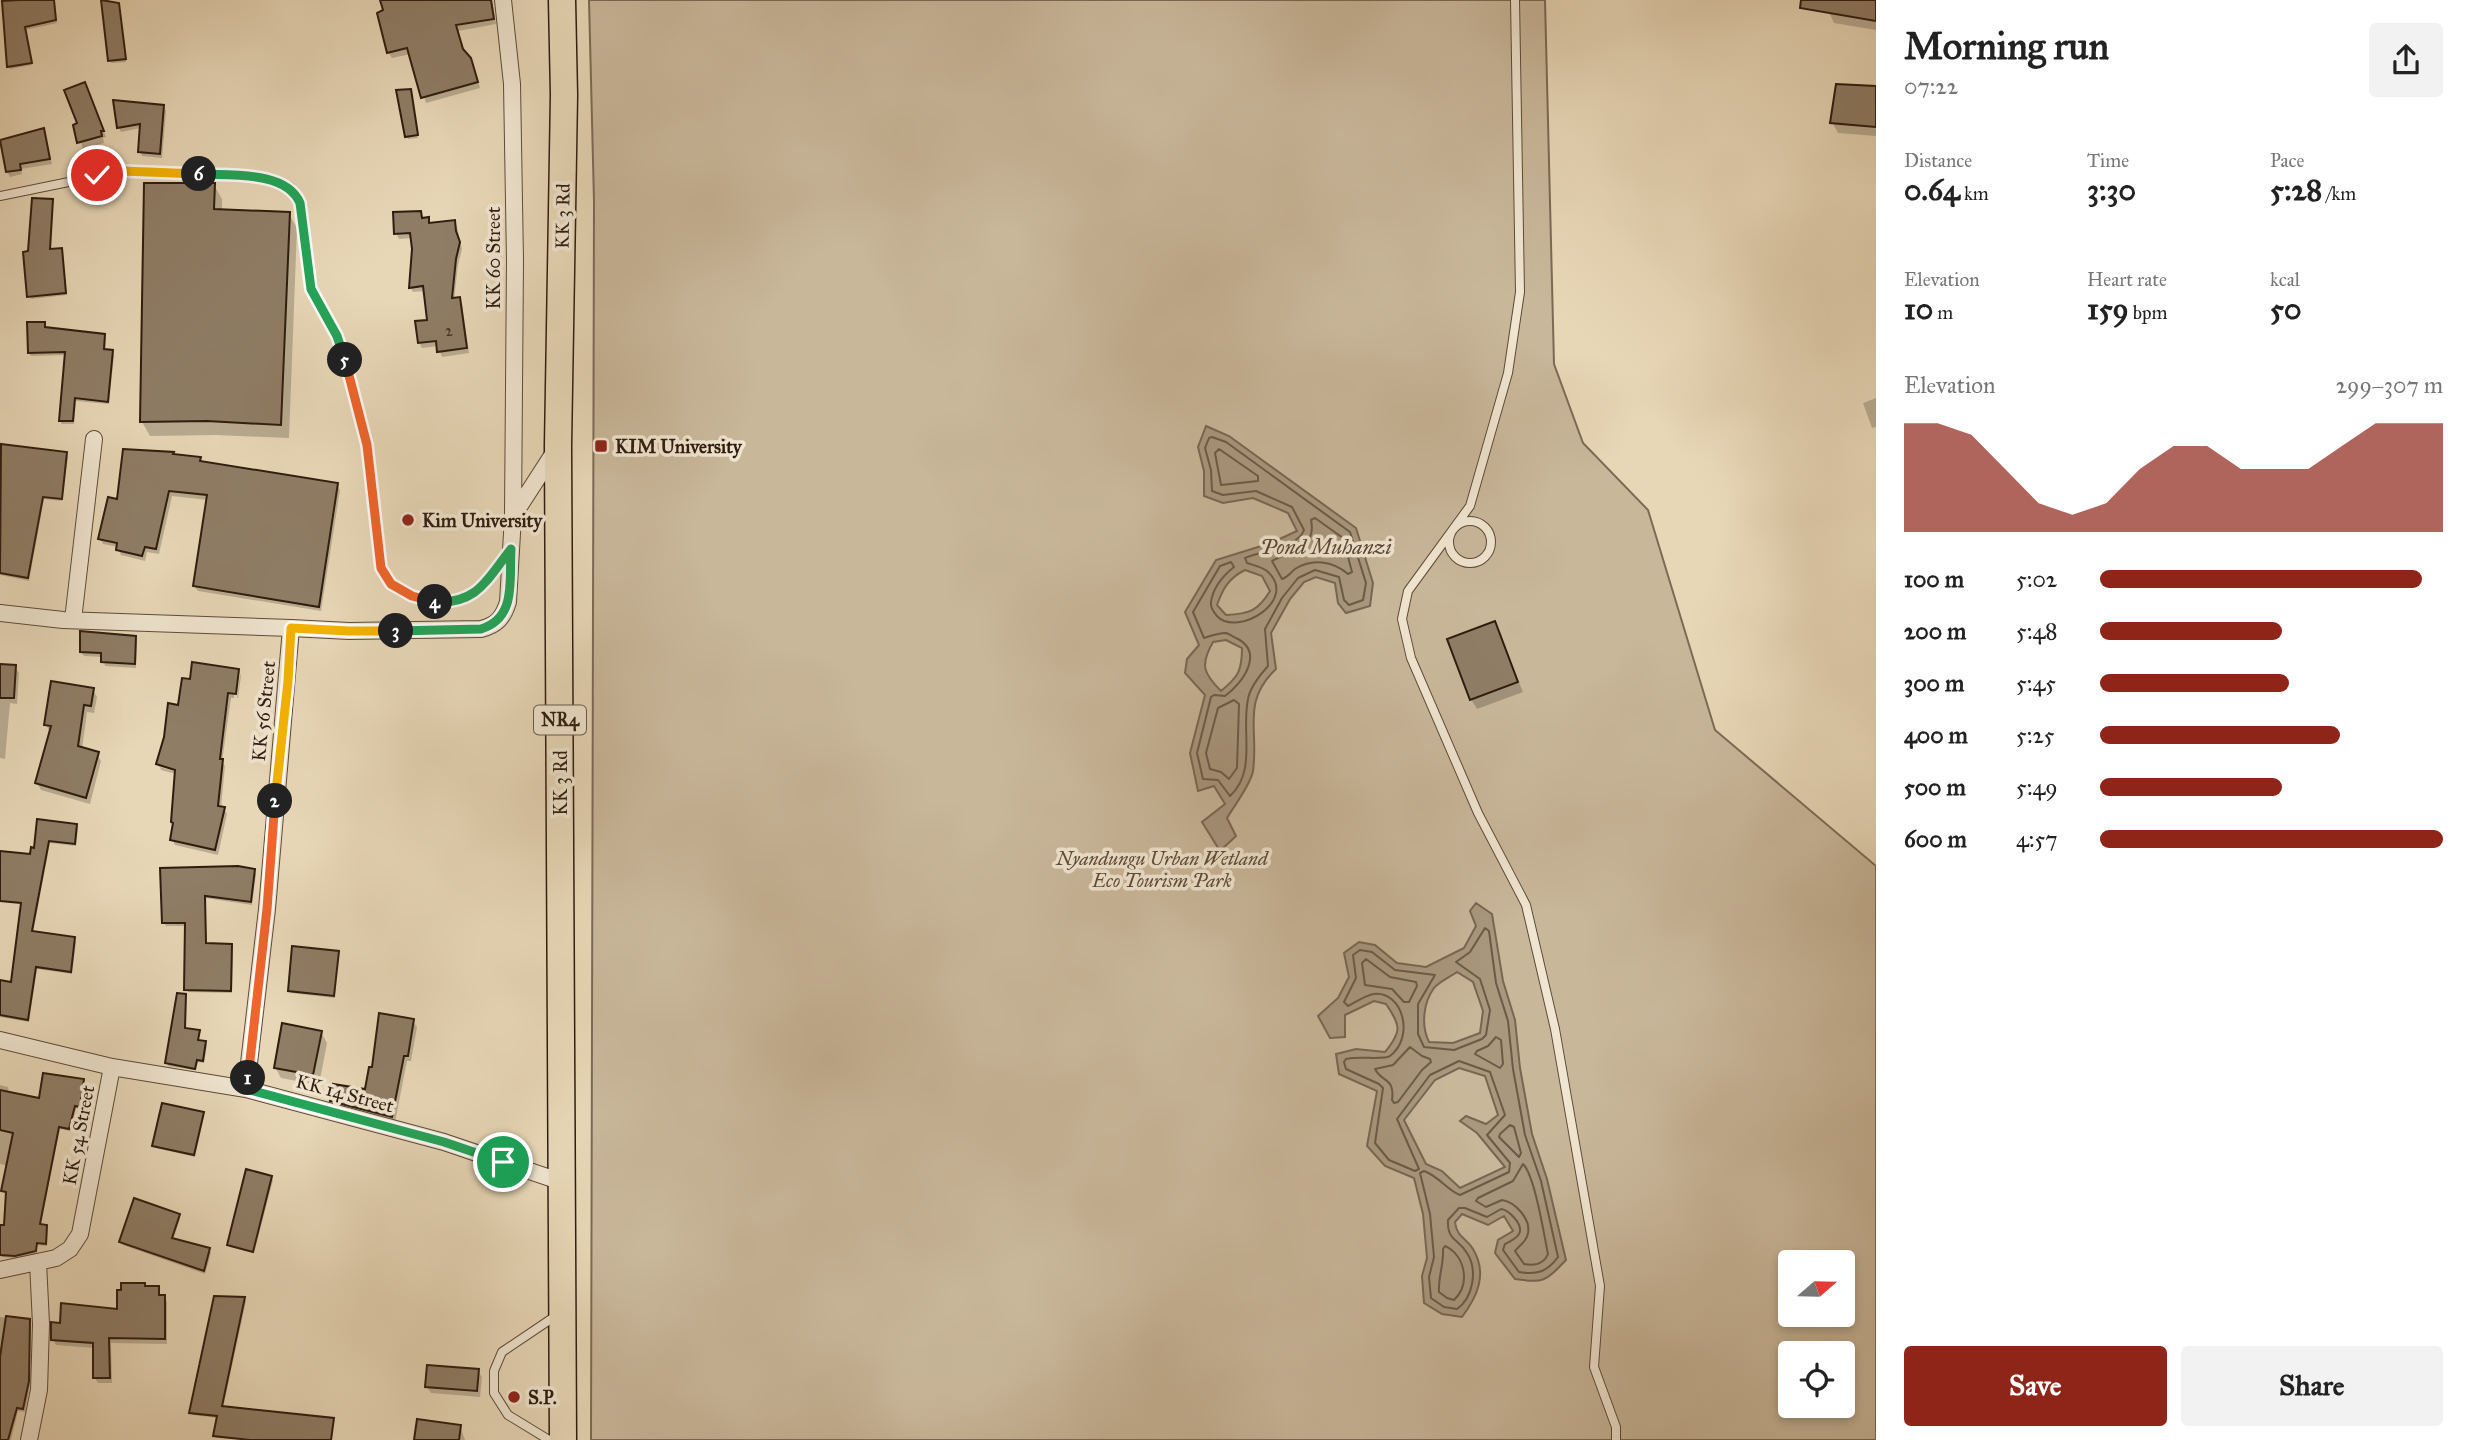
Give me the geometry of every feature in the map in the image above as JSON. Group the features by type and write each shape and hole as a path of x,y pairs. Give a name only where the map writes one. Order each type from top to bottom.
{"highway":[{"name":"KK 3 Rd","path":"562,0 564,95 558,446 563,1440"}],"street":[{"name":"KK 60 Street","path":"291,628 362,631 481,629 494,625 504,614 508,602 513,516 515,260 512,97 502,0"},
{"path":"73,620 94,439"},
{"path":"513,516 558,446"},
{"path":"0,613 73,620 291,628"},
{"name":"KK 56 Street","path":"246,1089 267,909 291,628"},
{"name":"KK 54 Street","path":"0,1040 112,1067 80,1234 70,1249 56,1258 0,1270"},
{"name":"KK 14 Street","path":"112,1067 246,1089 444,1142 562,1182"},
{"path":"29,1440 39,1390 41,1324 38,1262"}],"lane":[{"path":"1515,0 1520,292 1508,373 1470,506 1408,591 1402,618 1411,658 1478,813 1527,905 1555,1029 1600,1286 1594,1367 1616,1427 1616,1440"},
{"path":"0,196 122,171 253,177 278,181 290,187 300,203 311,289 342,347 367,445 381,568 391,584 412,596 450,602 466,599 480,589 511,549"},
{"path":"1464,522 1477,522 1484,526 1491,538 1485,558 1472,563 1459,560 1451,550 1453,530 1464,522"},
{"path":"549,1440 508,1415 494,1393 494,1371 502,1352 562,1312"}],"green space":[{"name":"Nyandungu Urban Wetland Eco Tourism Park","path":"589,0 1545,0 1554,364 1583,443 1648,510 1715,730 1876,866 1876,1440 591,1440 594,201"}],"water":[{"name":"Pond Muhanzi","path":"1206,426 1229,436 1356,528 1373,583 1370,606 1346,613 1338,603 1335,583 1316,577 1304,582 1290,599 1271,633 1276,669 1258,693 1255,705 1252,776 1227,818 1236,836 1220,851 1202,822 1225,804 1214,786 1198,791 1190,753 1205,695 1185,673 1187,659 1199,645 1185,612 1216,560 1271,543 1297,531 1288,513 1253,498 1223,503 1204,496 1204,471 1198,447","holes":["1245,570 1262,576 1270,591 1252,610 1226,615 1217,605 1219,599 1231,580","1226,640 1242,648 1242,656 1238,673 1221,691 1207,674 1205,663 1213,642"]},
{"path":"1476,903 1492,914 1503,981 1515,1020 1520,1068 1532,1134 1547,1179 1566,1260 1544,1279 1515,1279 1495,1253 1498,1240 1513,1231 1504,1216 1488,1225 1462,1214 1455,1222 1456,1227 1473,1249 1480,1267 1480,1276 1476,1293 1462,1317 1442,1314 1424,1303 1422,1276 1427,1258 1423,1214 1414,1178 1385,1166 1367,1146 1377,1091 1339,1074 1336,1054 1356,1049 1385,1052 1397,1033 1395,1018 1386,1004 1374,1001 1345,1015 1345,1037 1330,1038 1318,1016 1338,998 1349,977 1344,953 1359,942 1375,945 1397,963 1426,967 1464,948 1476,926 1470,911","holes":["1457,972 1473,982 1483,1011 1480,1033 1453,1043 1429,1042 1424,1022 1427,1001 1436,986","1459,1068 1485,1076 1498,1115 1486,1124 1466,1116 1460,1121 1477,1133 1505,1167 1460,1188 1442,1171 1426,1164 1404,1120 1435,1080"]}],"building":[{"path":"54,0 56,20 25,27 32,63 7,67 2,1"},
{"path":"101,0 119,3 126,59 108,61"},
{"path":"380,0 491,0 494,19 456,25 463,49 471,58 478,82 421,98 407,48 387,53 377,13 383,10"},
{"path":"1801,0 1876,0 1876,21 1800,8"},
{"path":"85,82 104,131 101,131 102,136 77,143 73,125 77,123 64,90"},
{"path":"1836,84 1876,86 1876,127 1830,123"},
{"path":"411,89 418,135 405,137 396,90"},
{"path":"113,100 164,105 160,154 138,152 140,124 117,128"},
{"path":"44,128 50,159 20,164 21,170 6,172 0,140"},
{"path":"144,183 215,183 214,209 290,212 281,425 207,421 140,422"},
{"path":"32,198 53,199 50,249 62,248 66,293 27,297 23,252 28,251"},
{"path":"421,211 422,218 429,217 429,223 455,220 460,242 452,298 460,297 467,348 437,352 436,341 418,343 415,321 427,320 423,286 409,288 412,249 410,233 394,234 393,212"},
{"path":"27,322 45,322 45,327 105,334 104,349 113,350 108,402 75,398 73,421 59,421 65,352 28,353"},
{"path":"1,444 67,452 62,499 43,497 28,578 0,573"},
{"path":"123,449 174,452 173,454 201,457 200,461 338,483 319,607 193,586 207,495 169,491 156,549 145,547 142,556 116,550 117,543 98,539 108,497 117,499"},
{"path":"1495,621 1518,682 1470,700 1447,639"},
{"path":"80,631 136,636 135,664 101,662 101,653 80,652"},
{"path":"192,662 239,669 236,694 228,693 220,759 223,759 218,806 225,807 215,850 170,840 175,770 156,764 164,737 168,703 178,705 182,678 190,679"},
{"path":"0,664 16,665 14,698 0,698"},
{"path":"51,681 94,688 91,706 84,705 78,746 99,752 86,798 35,783 51,726 44,725"},
{"path":"37,819 77,824 75,844 49,841 32,931 75,937 71,972 36,967 28,1020 0,1015 0,980 11,982 21,903 0,901 0,851 30,854 31,847 34,848"},
{"path":"238,866 255,869 251,902 205,896 206,943 232,944 231,991 184,990 185,923 162,923 160,868"},
{"path":"292,946 339,951 334,996 288,991"},
{"path":"177,993 186,994 185,1028 200,1030 198,1040 206,1041 203,1061 197,1060 195,1069 165,1063"},
{"path":"379,1013 414,1019 408,1056 404,1056 392,1117 330,1101 333,1084 365,1089 369,1067 372,1067"},
{"path":"282,1023 322,1031 313,1075 274,1068"},
{"path":"43,1073 84,1079 80,1107 75,1106 69,1129 59,1127 40,1224 47,1225 46,1244 37,1243 36,1251 15,1256 0,1255 0,1225 4,1225 6,1192 1,1191 13,1133 0,1130 0,1090 39,1098"},
{"path":"162,1103 204,1112 194,1155 152,1146"},
{"path":"246,1169 272,1176 253,1252 227,1245"},
{"path":"134,1198 180,1214 172,1238 210,1248 204,1271 119,1242"},
{"path":"121,1283 159,1286 159,1295 165,1295 165,1339 109,1338 110,1378 93,1378 93,1343 51,1340 51,1322 60,1323 61,1303 117,1309 117,1290 121,1290"},
{"path":"214,1296 245,1297 222,1406 334,1418 331,1440 250,1440 213,1436 217,1416 189,1413"},
{"path":"6,1316 30,1319 29,1381 23,1409 17,1408 8,1440 0,1440 0,1357"},
{"path":"427,1365 479,1369 477,1391 425,1387"},
{"path":"417,1419 461,1425 459,1440 414,1440"}],"place":[{"name":"KIM University","path":"601,446"},
{"name":"Kim University","path":"408,520"},
{"name":"S.P.","path":"514,1397"}],"route":[{"path":"97,175 122,171 253,177 278,181 290,187 300,203 308,279 315,300 342,347 367,445 381,568 391,584 412,596 450,602 466,599 480,589 511,549 508,602 504,614 494,625 481,629 349,631 291,628 267,909 246,1089 444,1142 503,1162"}]}
